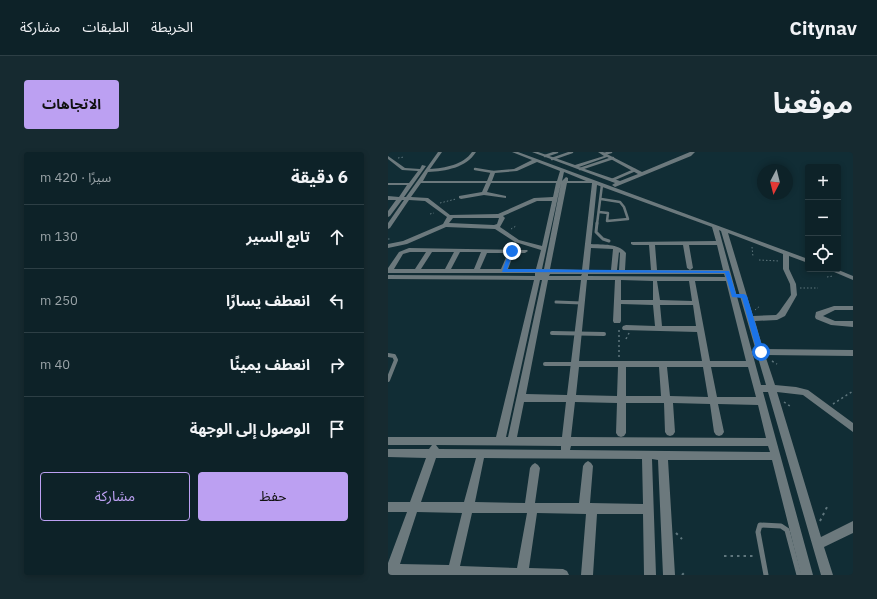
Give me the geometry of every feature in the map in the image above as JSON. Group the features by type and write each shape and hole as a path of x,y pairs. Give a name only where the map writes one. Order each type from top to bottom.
{"street":[{"path":"393,152 388,156 404,168 421,170"},
{"path":"388,214 434,152"},
{"path":"388,227 440,152"},
{"path":"427,171 451,167 469,159 474,152"},
{"path":"514,152 805,260"},
{"path":"534,152 620,183"},
{"path":"683,152 691,153"},
{"path":"574,166 591,161 606,153 642,174"},
{"path":"610,188 691,153"},
{"path":"484,193 494,172 515,170 537,160"},
{"path":"500,442 538,274 565,171"},
{"path":"419,182 599,183"},
{"path":"512,441 546,274 554,217 555,198 562,182"},
{"path":"565,454 588,246 599,183"},
{"path":"388,184 411,184"},
{"path":"461,197 484,193 504,197"},
{"path":"388,198 426,199 435,204 450,217 499,216 536,199 555,198"},
{"path":"393,208 401,208"},
{"path":"496,227 499,225 502,218 499,216"},
{"path":"445,225 450,217"},
{"path":"388,246 404,243 445,225 496,227 517,241 544,249"},
{"path":"720,228 720,243 728,275 808,575"},
{"path":"720,228 744,296 827,575"},
{"path":"633,243 720,243"},
{"path":"652,243 654,271"},
{"path":"686,243 690,268"},
{"path":"588,246 616,248 618,274 617,321"},
{"path":"388,273 403,252 412,250 525,252"},
{"path":"417,271 430,250"},
{"path":"447,271 458,250"},
{"path":"476,271 485,251"},
{"path":"504,271 512,251"},
{"path":"751,319 771,318 782,314 794,295 794,288 786,269 786,253"},
{"path":"388,273 417,271 431,274 447,271 504,271 538,274"},
{"path":"618,274 654,271 728,275"},
{"path":"838,272 853,278"},
{"path":"388,273 728,275"},
{"path":"654,282 659,329"},
{"path":"692,282 719,432"},
{"path":"734,296 744,296"},
{"path":"618,302 696,303"},
{"path":"853,308 825,311 820,314 819,317 831,322 853,324"},
{"path":"626,328 700,329"},
{"path":"761,352 853,353"},
{"path":"575,364 752,364"},
{"path":"620,364 621,433"},
{"path":"663,364 670,432"},
{"path":"758,388 805,392 853,428"},
{"path":"521,398 761,401"},
{"path":"388,441 772,442"},
{"path":"436,441 414,507 390,571 453,571 563,575"},
{"path":"727,442 729,456"},
{"path":"388,453 776,456"},
{"path":"647,455 650,575"},
{"path":"663,455 669,575"},
{"path":"453,571 480,460"},
{"path":"586,575 588,466"},
{"path":"522,574 535,468"},
{"path":"388,507 648,508"},
{"path":"818,544 846,531 853,526"}],"lane":[{"path":"545,156 557,152"},
{"path":"552,159 572,152"},
{"path":"580,169 613,158"},
{"path":"591,161 596,164"},
{"path":"475,168 494,172"},
{"path":"612,180 635,170"},
{"path":"599,183 600,199 596,232 603,239 609,241"},
{"path":"599,212 608,213 607,221 628,219 625,206 623,204 616,201 600,199"},
{"path":"556,302 582,302"},
{"path":"552,333 604,334"},
{"path":"388,355 396,358 388,380"},
{"path":"544,364 575,364"},
{"path":"766,575 758,532 760,525 783,527 789,532 799,575"}],"path":[{"path":"435,204 461,197"},
{"path":"752,240 753,257"},
{"path":"759,260 785,261"},
{"path":"794,288 818,288"},
{"path":"617,321 619,322 620,364"},
{"path":"828,408 853,391"},
{"path":"814,532 827,507"},
{"path":"724,556 762,556"},
{"path":"682,575 685,572"}],"route":[{"path":"512,251 504,271 727,272 734,296 744,296 761,352"}]}
